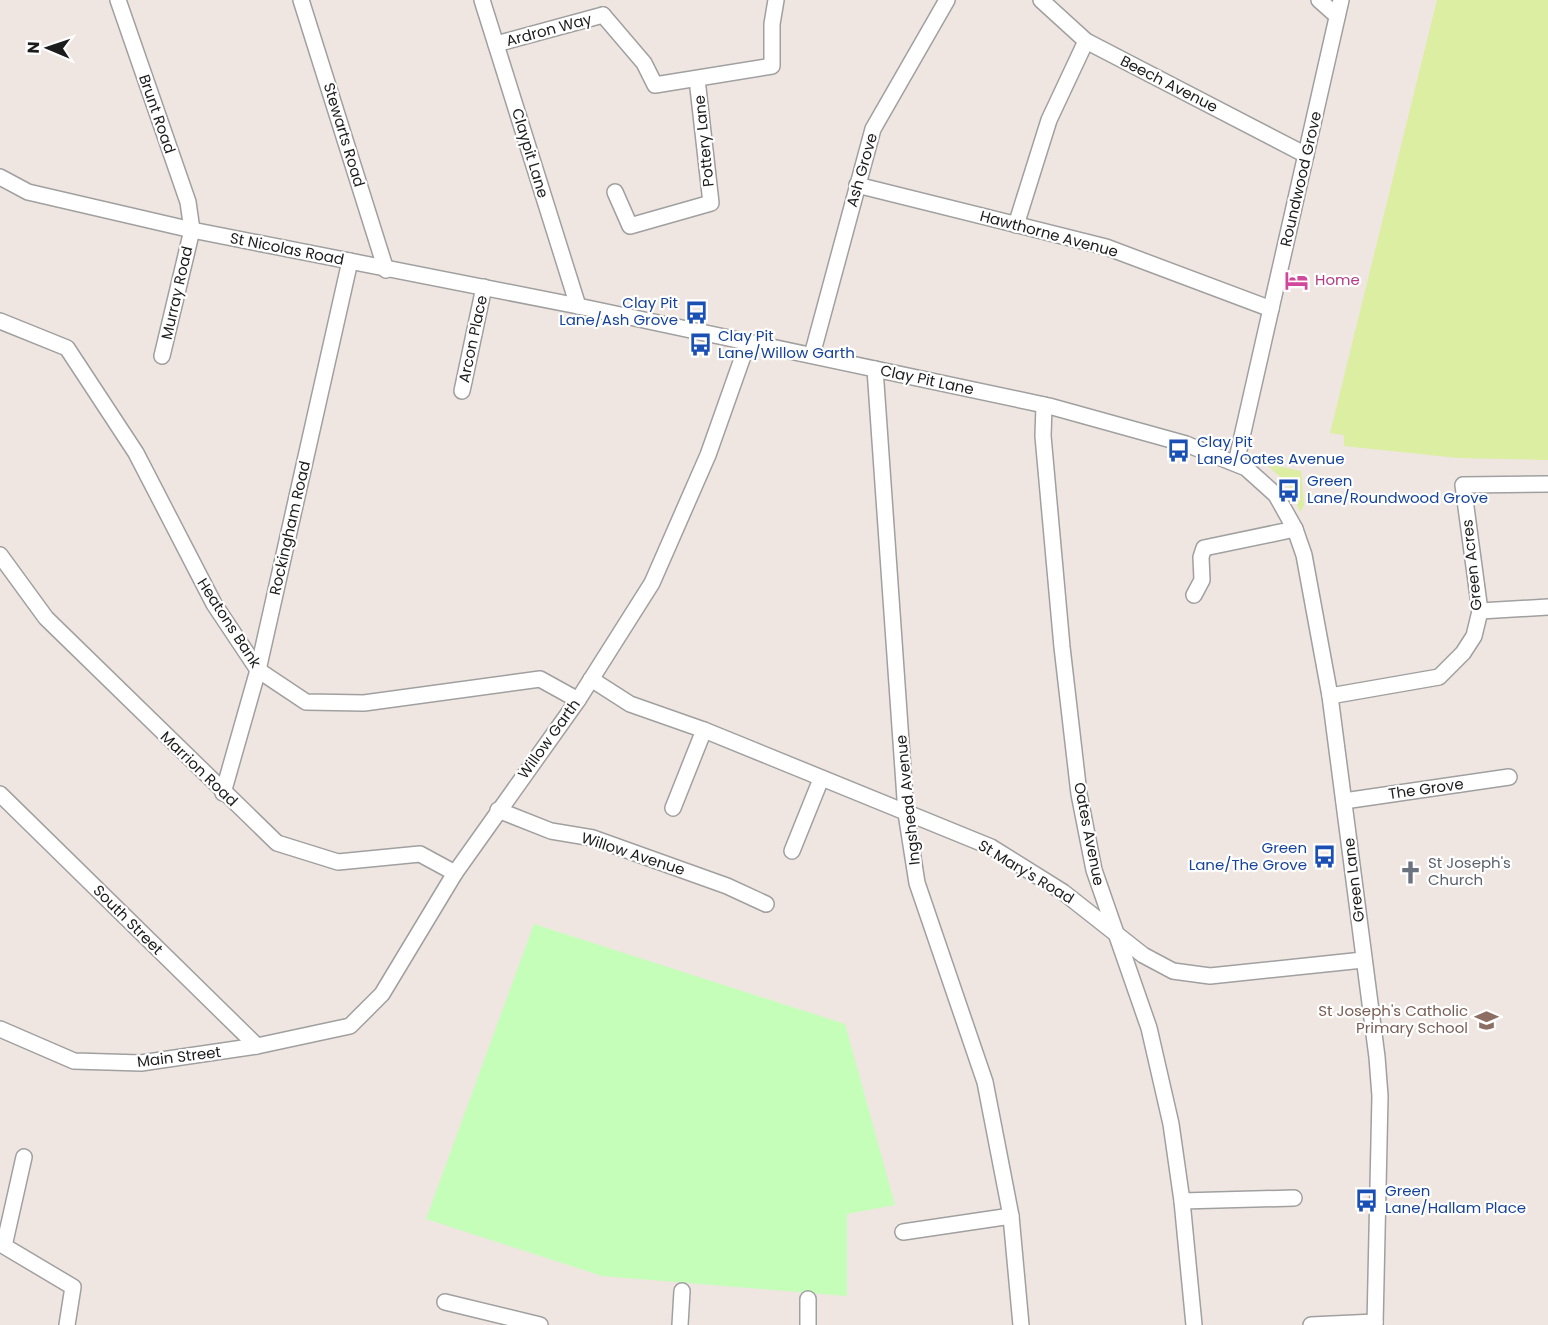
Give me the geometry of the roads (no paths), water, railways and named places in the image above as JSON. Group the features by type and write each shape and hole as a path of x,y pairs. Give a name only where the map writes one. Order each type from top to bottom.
{"street":[{"name":"Brunt Road","path":"118,0 188,202 192,230"},
{"name":"Stewarts Road","path":"301,0 386,270"},
{"name":"Claypit Lane","path":"482,0 578,306"},
{"path":"603,8 644,63 655,85 772,66 772,24 776,0"},
{"name":"Ash Grove","path":"812,356 873,129 947,0"},
{"name":"Beech Avenue","path":"1041,0 1086,41 1306,154"},
{"path":"1319,0 1337,16"},
{"name":"Roundwood Grove","path":"1236,463 1341,0"},
{"name":"Ardron Way","path":"496,44 603,8"},
{"path":"1016,225 1048,120 1086,41"},
{"name":"Pottery Lane","path":"615,192 630,226 711,203 697,79"},
{"name":"St Nicolas Road","path":"0,177 28,192 192,230 578,306"},
{"name":"Hawthorne Avenue","path":"857,185 1106,247 1271,309"},
{"name":"Murray Road","path":"162,356 192,230"},
{"name":"Rockingham Road","path":"223,793 258,670 350,261"},
{"name":"Arcon Place","path":"462,391 484,287"},
{"name":"Clay Pit Lane","path":"578,306 1044,405 1186,444 1236,463"},
{"name":"Heatons Bank","path":"0,321 67,348 136,453 213,604 258,670 306,702 364,703 540,679 578,700"},
{"name":"Willow Garth","path":"257,1046 350,1026 382,994 455,873 578,700 652,583 708,455 748,342"},
{"name":"Ingshead Avenue","path":"875,369 906,813 917,883 985,1082 1011,1216 1021,1325"},
{"name":"Oates Avenue","path":"1044,405 1043,436 1062,647 1079,794 1094,870 1149,1028 1171,1124 1182,1201 1194,1325"},
{"name":"Green Lane","path":"1236,463 1276,495 1295,529 1304,555 1330,696 1377,1057 1380,1096 1376,1323"},
{"name":"Green Acres","path":"1330,696 1439,677 1463,653 1474,636 1480,611 1463,485 1548,484"},
{"path":"1194,595 1202,580 1201,557 1204,548 1295,529"},
{"name":"Marrion Road","path":"0,555 46,618 223,793 277,843 338,862 420,854 455,873"},
{"path":"1480,611 1548,607"},
{"name":"St Mary's Road","path":"591,679 630,704 705,730 991,847 1063,892 1118,938 1160,966 1199,976 1278,971 1363,960"},
{"path":"674,808 705,730"},
{"name":"The Grove","path":"1344,801 1509,777"},
{"path":"792,850 821,779"},
{"name":"South Street","path":"0,794 257,1046"},
{"name":"Willow Avenue","path":"498,810 551,831 593,838 727,886 766,904"},
{"name":"Main Street","path":"1,1032 74,1061 141,1063 257,1046"},
{"path":"24,1157 4,1246 73,1287 67,1325"},
{"path":"1182,1201 1294,1198"},
{"path":"903,1232 1011,1216"},
{"path":"680,1325 682,1291"},
{"path":"807,1299 808,1325"},
{"path":"445,1302 538,1325"},
{"path":"1311,1325 1376,1323"}],"place":[{"name":"Home","path":"1297,280"},
{"name":"Clay Pit Lane/Ash Grove","path":"696,312"},
{"name":"Clay Pit Lane/Willow Garth","path":"700,345"},
{"name":"Clay Pit Lane/Oates Avenue","path":"1179,451"},
{"name":"Green Lane/Roundwood Grove","path":"1289,490"},
{"name":"Green Lane/The Grove","path":"1325,857"},
{"name":"St Joseph's Church","path":"1410,872"},
{"name":"St Joseph's Catholic Primary School","path":"1486,1020"},
{"name":"Green Lane/Hallam Place","path":"1367,1200"}]}
